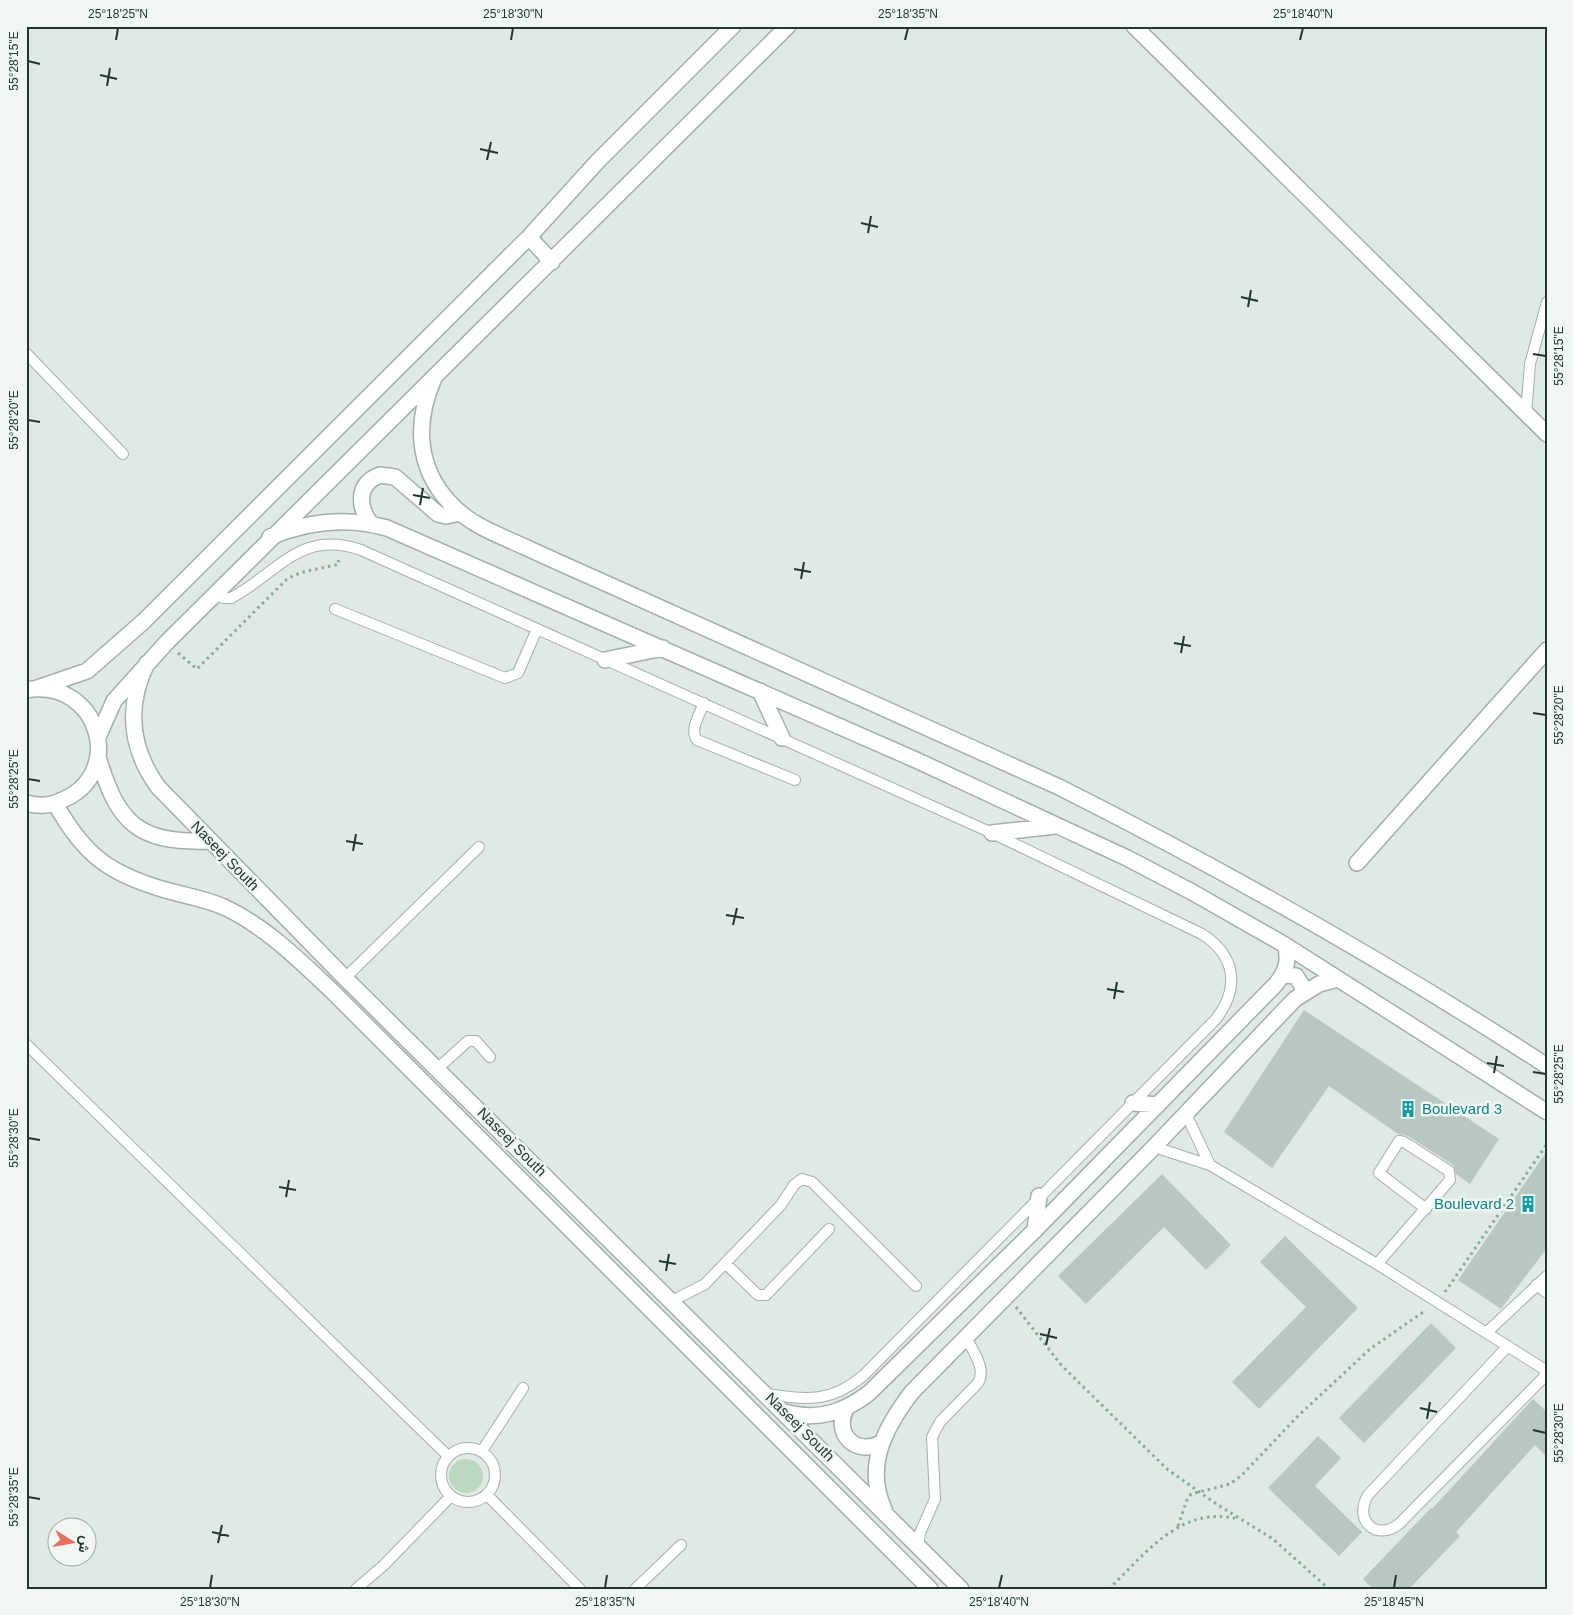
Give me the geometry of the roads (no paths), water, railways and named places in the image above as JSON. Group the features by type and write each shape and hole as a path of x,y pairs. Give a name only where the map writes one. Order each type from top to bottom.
{"street":[{"path":"32,689 74,677 98,663 144,620 529,238 597,162 733,26"},
{"path":"98,737 114,701 167,642 788,26"},
{"path":"1134,26 1547,434"},
{"path":"529,238 552,262"},
{"path":"434,378 426,397 422,416 422,451 425,466 445,498 460,513 483,528 1059,787 1118,816 1408,978 1547,1066"},
{"path":"371,524 362,511 361,497 366,483 380,475 395,478 438,514 453,515 460,513"},
{"path":"270,538 296,528 322,522 371,524 396,532 916,760 1127,858 1192,892 1285,945 1547,1112"},
{"path":"605,660 663,648"},
{"path":"1357,863 1547,650"},
{"name":"Naseej South","path":"147,663 136,688 133,714 134,734 140,754 158,787 208,841 962,1589"},
{"path":"26,803 43,805 68,799 83,786 94,770 98,757 98,737 90,714 72,697 50,688 32,689"},
{"path":"760,691 782,738"},
{"path":"98,757 112,798 134,825 166,838 208,841"},
{"path":"55,803 73,834 98,860 126,876 224,908 249,922 289,951 346,1005 930,1589"},
{"path":"992,833 1057,826"},
{"path":"784,1412 814,1417 847,1407 874,1389 1035,1230 1284,975 1288,960 1285,945"},
{"path":"1284,975 1296,976 1303,987 1302,993"},
{"path":"887,1515 881,1504 876,1480 876,1468 881,1443 897,1411 912,1392 1154,1148 1302,993 1319,984 1338,979"},
{"path":"1134,1103 1158,1105"},
{"path":"1035,1230 1039,1196"},
{"path":"847,1407 842,1420 844,1434 848,1440 860,1447 867,1448 881,1443"}],"lane":[{"path":"1526,414 1530,364 1547,302"},
{"path":"26,353 123,454"},
{"path":"215,594 222,598 231,598 296,552 316,545 338,544 361,550 992,833 1202,934 1218,946 1224,954 1229,963 1232,984 1230,994 1221,1012 1134,1103 1039,1196 975,1264 855,1382 836,1394 814,1399 767,1394"},
{"path":"335,609 505,678 518,673 537,629"},
{"path":"704,703 694,727 694,735 698,740 795,780"},
{"path":"346,978 479,847"},
{"path":"437,1069 468,1041 480,1044 490,1057"},
{"path":"26,1044 448,1456"},
{"path":"1186,1114 1210,1165"},
{"path":"1378,1264 1426,1209 1450,1180 1449,1171 1404,1142 1399,1141 1379,1173 1426,1209"},
{"path":"1154,1148 1210,1165 1378,1264 1487,1332 1508,1346 1547,1372 1399,1524 1392,1530 1372,1529 1362,1513 1363,1504 1368,1495 1508,1346"},
{"path":"672,1301 705,1284 781,1205 798,1180 806,1179 812,1182 916,1286"},
{"path":"725,1263 758,1295 766,1295 829,1229"},
{"path":"1487,1332 1547,1276"},
{"path":"1536,1285 1547,1293"},
{"path":"918,1547 920,1533 935,1499 932,1437 940,1422 978,1383 982,1375 966,1337"},
{"path":"482,1451 523,1388"},
{"path":"468,1447 482,1451 489,1456 496,1471 492,1488 481,1499 466,1502 451,1496 441,1477 444,1463 448,1456 468,1447"},
{"path":"487,1494 580,1589"},
{"path":"356,1589 384,1565 451,1496"},
{"path":"635,1589 682,1545"}],"place":[{"name":"Boulevard 3","path":"1408,1109"},
{"name":"Boulevard 2","path":"1528,1204"}]}
